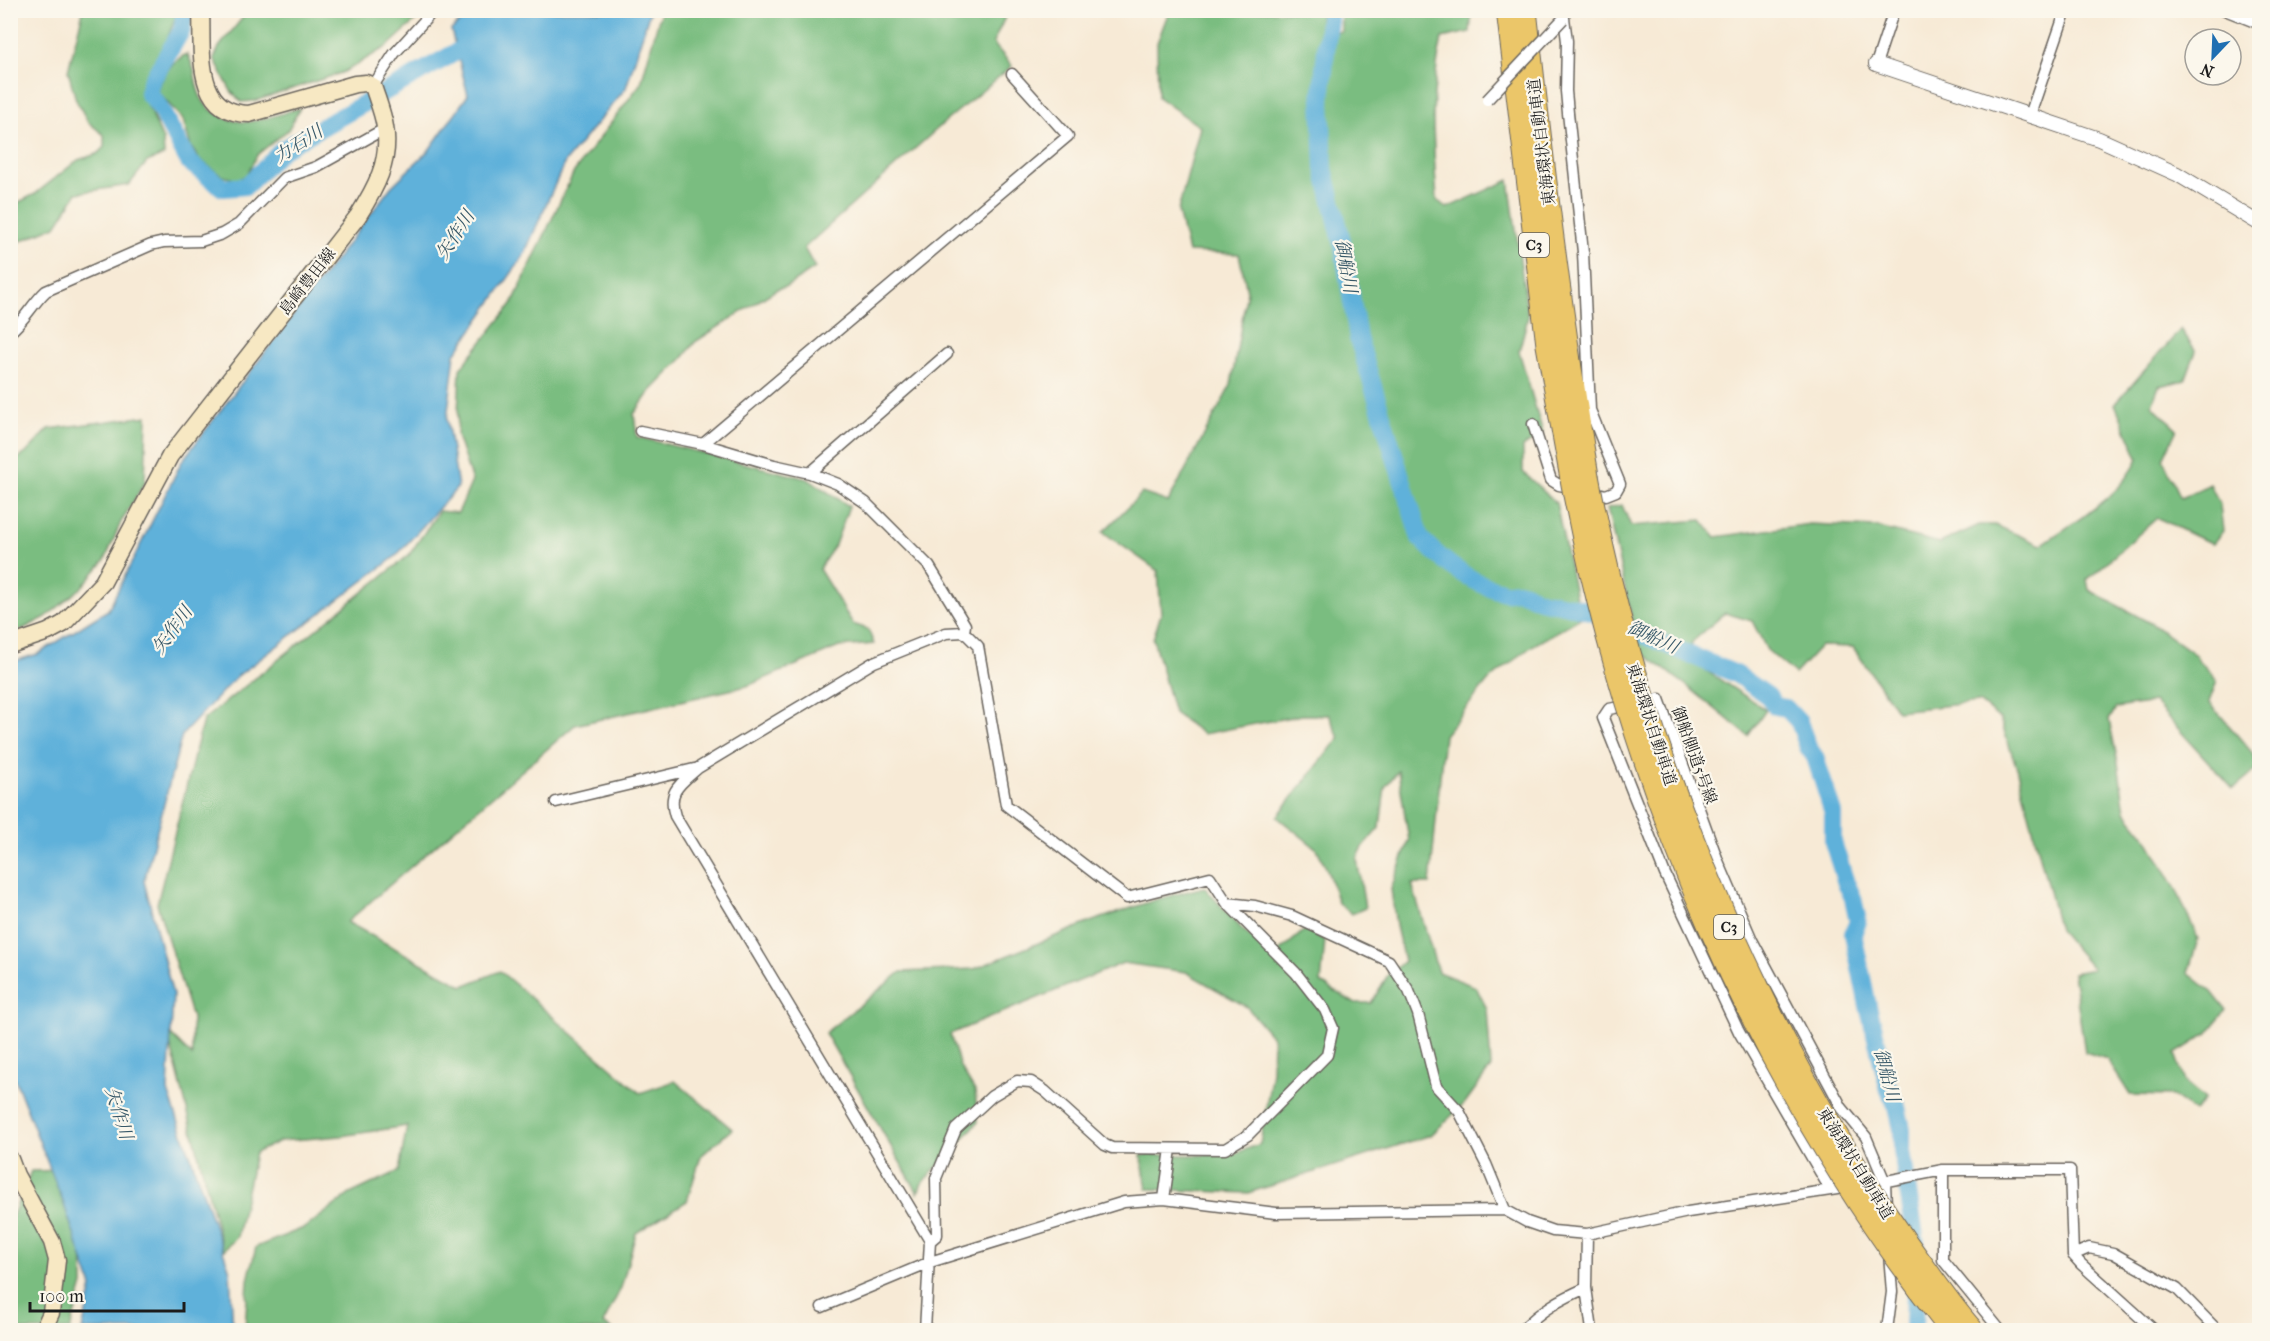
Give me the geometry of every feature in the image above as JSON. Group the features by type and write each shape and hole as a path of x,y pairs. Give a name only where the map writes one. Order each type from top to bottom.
{"highway":[{"name":"東海環状自動車道","path":"1507,10 1546,333 1579,478 1641,695 1679,805 1726,920 1783,1038 1835,1131 1900,1233 1973,1330"},
{"name":"東海環状自動車道","path":"1526,10 1592,579 1621,689 1654,791 1740,994 1835,1168 1874,1228 1950,1330"}],"main road":[{"path":"201,10 205,78 213,98 229,111 249,114 355,84 366,83 373,86"},
{"name":"島崎豊田線","path":"10,645 48,632 63,624 103,582 170,456 358,216 375,189 385,160 385,126 373,86"},
{"path":"10,1159 52,1242 57,1260 51,1312 43,1330"}],"street":[{"path":"373,86 394,54 434,10"},
{"path":"1894,10 1876,64 2099,139 2177,174 2259,224"},
{"path":"2030,115 2066,10"},
{"path":"2225,10 2259,24"},
{"path":"1487,100 1563,15"},
{"path":"1533,424 1551,480 1559,485 1606,495 1616,491 1620,484 1590,410 1583,252 1566,91 1567,41 1563,15"},
{"path":"703,444 1068,136 1012,74"},
{"path":"10,332 22,322 45,291 151,245 164,242 201,241 222,234 239,224 284,178 332,158 385,126"},
{"path":"810,473 947,354"},
{"path":"640,431 703,444 810,473 838,484 866,503 929,566 965,625 964,632"},
{"path":"925,1330 930,1241 675,816 671,804 673,794 679,785 698,768 874,662 946,633 964,632 978,646 1005,805 1127,898 1210,877 1227,903 1296,973 1325,1010 1333,1028 1327,1055 1248,1135 1225,1149 1112,1148 1105,1145 1045,1091 1031,1082 1017,1081 992,1096 956,1129 936,1178 937,1235 930,1241"},
{"name":"御船側道5号線","path":"1830,1189 1739,1032 1665,874 1603,718 1609,709 1659,699 1718,861 1752,940 1842,1108 1866,1137 1887,1182 1892,1292 1887,1330"},
{"path":"556,802 698,768"},
{"path":"1665,874 1718,861"},
{"path":"1227,903 1255,906 1292,916 1389,962 1409,991 1418,1014 1436,1086 1459,1111 1506,1210"},
{"path":"1739,1032 1796,1022"},
{"path":"1164,1199 1171,1149"},
{"path":"1943,1170 1943,1260 2000,1330"},
{"path":"822,1307 930,1262 1124,1202 1164,1199 1276,1213 1506,1210 1527,1222 1553,1231 1587,1234 1688,1212 1887,1182 1943,1170 2070,1170 2073,1255 2080,1264 2154,1330"},
{"path":"1587,1234 1586,1288 1592,1330"},
{"path":"2073,1255 2089,1248 2113,1253 2176,1289 2217,1330"},
{"path":"1521,1330 1558,1300 1586,1288"}],"green space":[{"path":"83,11 178,11 164,48 145,78 142,92 163,140 164,155 147,162 129,185 77,193 56,226 11,245 11,206 35,194 78,160 97,154 104,147 104,135 88,122 76,100 68,71"},
{"path":"248,11 426,11 388,46 344,72 255,101 241,102 231,91 214,59 219,47"},
{"path":"661,11 1008,11 993,43 1012,66 946,121 804,248 815,268 786,287 777,289 695,342 683,358 649,393 634,414 637,437 808,479 849,506 835,545 819,569 853,624 868,629 874,644 839,647 747,686 575,725 347,922 463,986 500,971 640,1093 675,1081 732,1129 701,1156 687,1201 636,1233 621,1288 603,1324 613,1330 245,1330 248,1280 256,1247 306,1227 350,1194 399,1171 407,1126 341,1136 280,1141 255,1153 237,1237 223,1251 167,1031 192,1056 192,1018 157,904 203,720 409,555 439,511 458,513 472,481 457,436 460,369 512,304 574,172 641,83"},
{"path":"1169,11 1320,11 1321,37 1341,31 1341,11 1472,11 1470,32 1442,38 1438,59 1433,119 1437,200 1447,208 1509,180 1528,317 1519,351 1543,433 1523,447 1523,472 1556,503 1580,618 1532,646 1488,681 1444,735 1430,884 1412,884 1438,972 1476,987 1487,1009 1491,1067 1465,1103 1431,1135 1248,1193 1147,1189 1141,1155 1231,1155 1260,1144 1272,1071 1273,1038 1247,1007 1186,972 1123,963 950,1034 960,1067 975,1091 978,1122 921,1185 918,1193 825,1033 901,972 974,969 1093,921 1158,899 1204,887 1241,928 1273,957 1305,930 1325,940 1321,983 1354,1003 1371,1003 1388,975 1404,961 1391,889 1409,841 1398,771 1385,787 1380,827 1363,847 1357,859 1365,908 1352,914 1338,903 1328,872 1317,849 1277,817 1339,738 1329,715 1302,715 1203,734 1174,713 1153,639 1161,614 1158,571 1103,532 1142,493 1168,502 1231,385 1247,291 1239,254 1188,252 1178,211 1200,127 1158,97 1157,43"},
{"path":"187,54 201,97 216,114 230,120 251,122 300,108 288,130 258,154 246,175 238,180 222,176 199,159 191,147 183,120 157,91 169,69"},
{"path":"2181,329 2196,351 2185,380 2159,386 2152,405 2177,429 2163,459 2181,498 2210,484 2220,505 2223,531 2213,543 2157,518 2087,580 2089,590 2152,624 2194,654 2217,681 2209,702 2255,756 2257,769 2233,789 2154,702 2116,708 2109,720 2125,811 2148,840 2177,891 2198,939 2188,973 2212,992 2226,1010 2207,1034 2175,1054 2185,1082 2205,1099 2194,1111 2172,1096 2130,1095 2107,1059 2085,1052 2073,973 2093,969 2059,930 2018,771 2000,719 1979,702 1897,711 1853,647 1821,646 1795,674 1767,650 1752,621 1725,613 1692,642 1690,660 1766,710 1748,736 1686,685 1639,651 1607,508 1622,505 1631,526 1702,520 1716,537 1810,524 1875,527 1940,543 1979,525 1995,525 2041,545 2096,507 2121,485 2131,472 2138,458 2115,404"},
{"path":"147,416 145,482 121,522 105,560 81,588 46,617 11,635 11,463 26,453 49,429"},
{"path":"73,1170 82,1204 83,1285 70,1330 11,1330 10,1222 31,1171"}],"water":[{"name":"矢作川","path":"473,11 650,11 626,88 565,162 523,257 455,354 447,419 458,487 396,556 235,678 182,735 144,881 173,995 168,1091 230,1271 233,1330 82,1330 92,1287 63,1202 11,1069 11,662 38,654 108,610 182,461 391,187 429,150 468,95 451,30"}],"waterway":[{"name":"力石川","path":"185,10 182,30 151,82 148,93 158,105 189,162 223,188 246,186 283,149 476,41"},
{"name":"御船川","path":"1330,10 1321,100 1324,169 1342,241 1358,338 1420,538 1448,564 1481,584 1505,592 1518,591 1541,600 1597,613 1626,628 1736,674 1768,696 1775,706 1786,708 1799,722 1808,747 1815,757 1833,813 1833,842 1853,898 1858,921 1853,934 1868,1006 1889,1090 1897,1107 1902,1129 1902,1151 1916,1243 1914,1330"}]}
